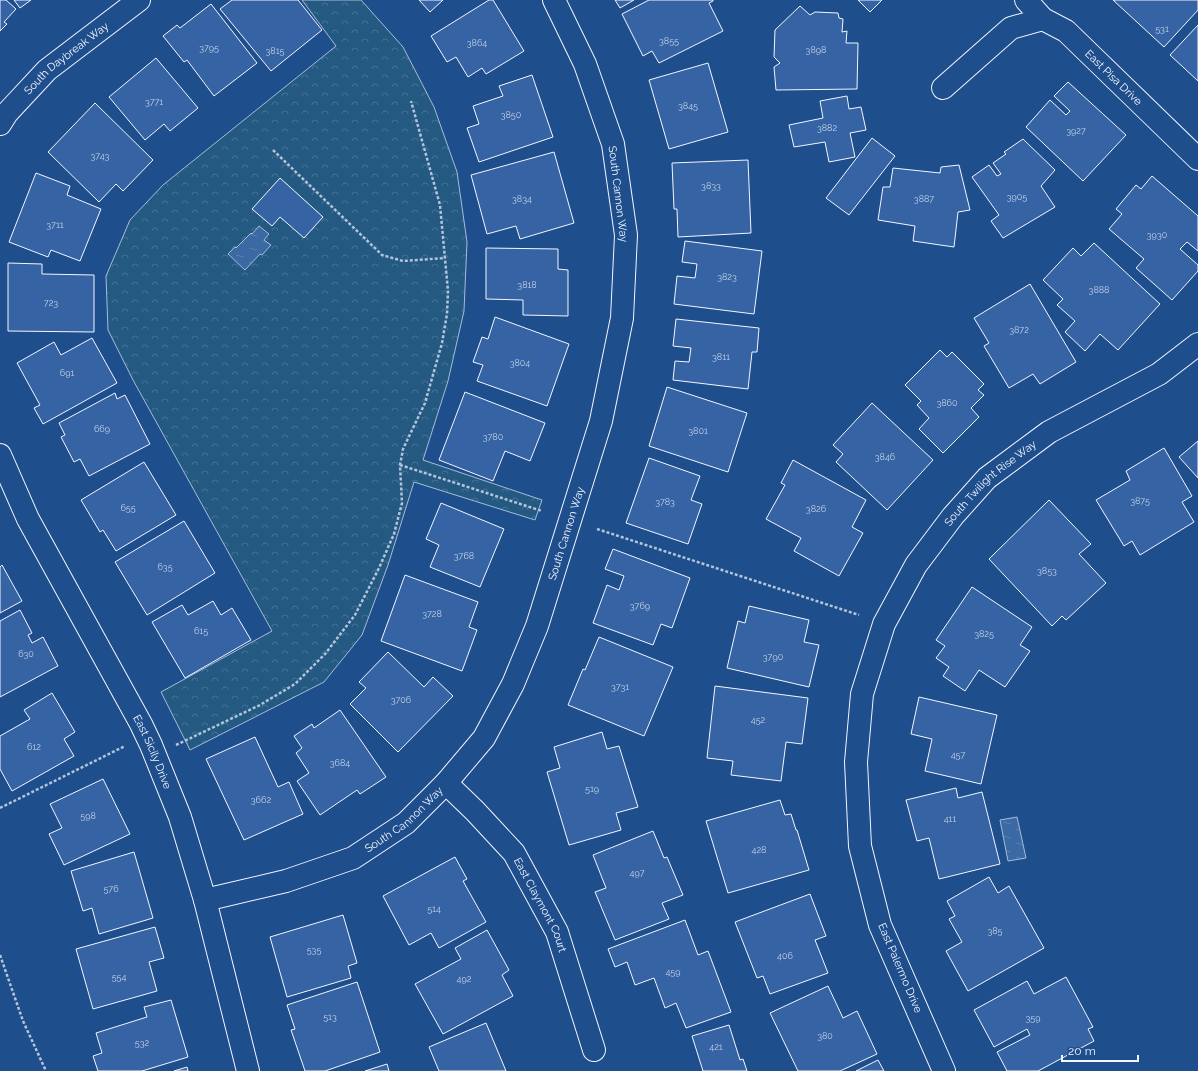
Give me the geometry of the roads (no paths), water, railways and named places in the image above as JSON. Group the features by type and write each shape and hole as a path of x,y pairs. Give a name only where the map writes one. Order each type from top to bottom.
{"street":[{"name":"South Daybreak Way","path":"0,124 7,113 47,70 139,0"},
{"name":"South Cannon Way","path":"205,900 286,880 353,858 406,823 446,783 484,738 513,684 537,626 601,421 622,318 626,235 613,144 585,64 554,0"},
{"name":"East Pisa Drive","path":"1026,0 1043,19 1066,31 1198,159"},
{"path":"943,88 1011,28 1043,19"},
{"name":"South Twilight Rise Way","path":"862,694 884,624 916,565 953,516 987,478 1049,432 1160,374 1198,344"},
{"name":"East Sicily Drive","path":"0,455 28,519 138,717 180,817 205,900 248,1071"},
{"name":"East Palermo Drive","path":"862,694 856,762 860,846 880,925 944,1071"},
{"name":"East Claymont Court","path":"446,783 475,811 514,853 557,932 594,1050"}],"water":[{"path":"259,226 269,234 264,240 271,245 245,270 228,254 251,233 252,234"},
{"path":"1017,817 1026,858 1008,861 1000,820"}]}
